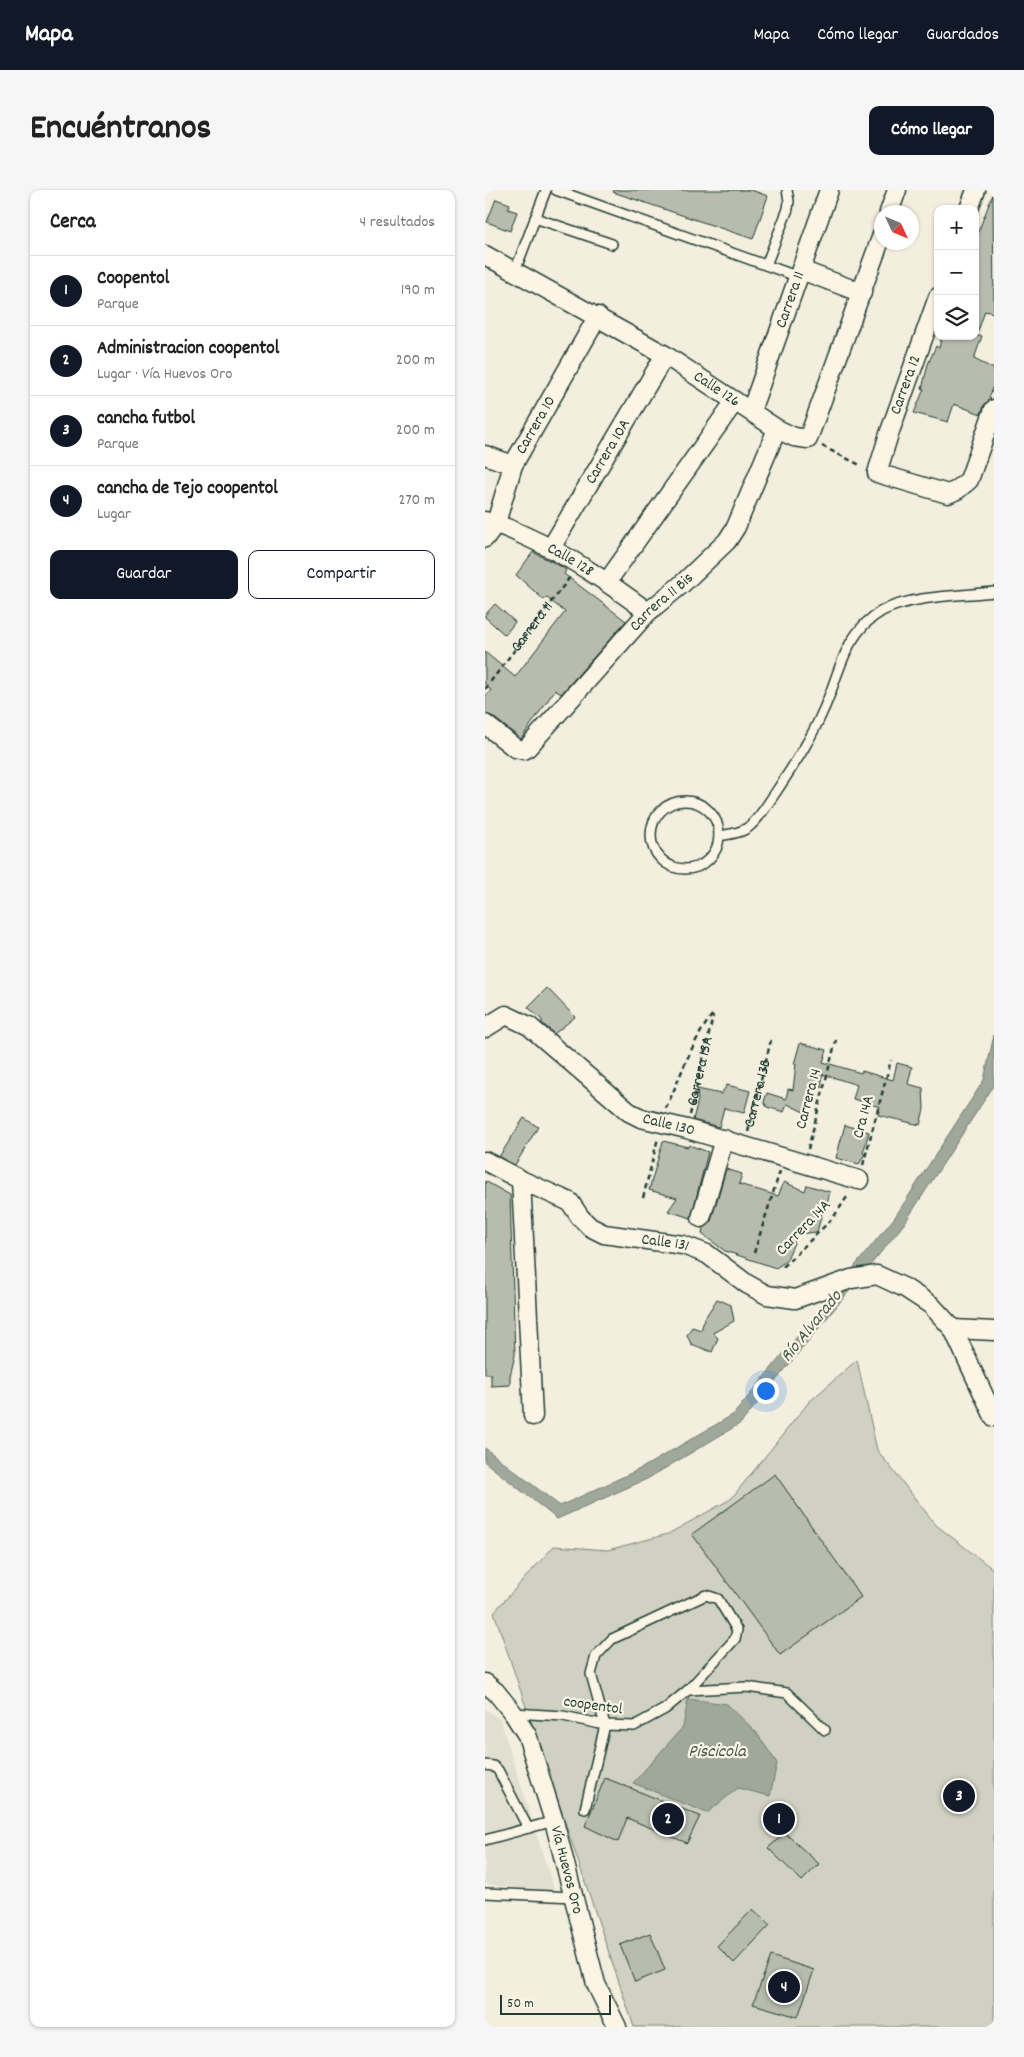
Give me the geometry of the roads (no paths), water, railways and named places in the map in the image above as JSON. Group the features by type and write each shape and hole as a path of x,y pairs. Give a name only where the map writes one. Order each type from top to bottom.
{"street":[{"name":"Carrera 11","path":"751,411 829,190"},
{"path":"892,205 897,190"},
{"path":"970,205 976,190"},
{"path":"800,273 862,293 876,250"},
{"name":"Calle 126","path":"485,255 598,316 665,355 777,429 808,439 862,293"},
{"name":"Carrera 12","path":"934,308 877,473 948,494 957,490 969,480 994,409"},
{"name":"Carrera 10","path":"485,538 513,465 598,316"},
{"name":"Carrera 10A","path":"551,548 665,355"},
{"path":"607,582 735,401"},
{"name":"Carrera 11 Bis","path":"485,724 515,748 524,750 528,747 648,612 682,584 727,541 736,527 777,429"},
{"path":"485,455 513,465"},
{"name":"Calle 128","path":"491,522 551,548 579,564 648,612"},
{"name":"Calle 130","path":"485,1028 506,1015 529,1026 623,1107 641,1118 804,1162 859,1180"},
{"name":"Carrera 13B","path":"701,1218 725,1140"},
{"name":"Calle 131","path":"485,1161 570,1202 580,1218 590,1227 604,1234 683,1245 707,1254 747,1284 767,1294 795,1299 851,1279 877,1275 905,1288 931,1305 953,1329 994,1417"},
{"path":"521,1180 533,1416"},
{"path":"953,1329 994,1331"},
{"name":"Vía Huevos Oro","path":"485,1683 496,1692 513,1712 527,1735 555,1821 596,1984 617,2027"}],"lane":[{"path":"515,271 546,190"},
{"path":"556,190 766,265 800,273"},
{"path":"766,265 788,209 787,190"},
{"path":"535,218 612,244"},
{"path":"719,836 735,834 750,826 763,811 801,755 823,713 845,650 861,628 882,612 907,602 994,592"},
{"path":"686,801 703,806 710,812 719,827 719,836 718,845 708,860 701,865 684,870 675,868 660,859 651,843 652,825 661,810 669,805 686,801"},
{"name":"coopentol","path":"513,1712 563,1716 605,1725 634,1726 665,1709 688,1690 735,1639 737,1630 718,1599 706,1595 612,1639 596,1656 591,1674 605,1725"},
{"path":"688,1690 747,1687 787,1693 825,1730"},
{"path":"585,1809 605,1725"},
{"path":"485,1765 493,1766 498,1770 528,1828"},
{"path":"485,1840 555,1821"},
{"path":"485,1893 574,1897"}],"water":[{"name":"Río Alvarado","path":"994,1035 994,1085 904,1224 741,1423 647,1479 557,1519 485,1462 485,1448 560,1506 642,1468 734,1414 895,1217 984,1080"},
{"name":"Piscicola","path":"688,1699 727,1704 756,1732 777,1763 770,1796 738,1788 707,1813 633,1783 683,1727"}],"place":[{"name":"cancha futbol","path":"959,1796"},
{"name":"Administracion coopentol","path":"668,1819"},
{"name":"Coopentol","path":"779,1819"},
{"name":"cancha de Tejo coopentol","path":"784,1987"}]}
